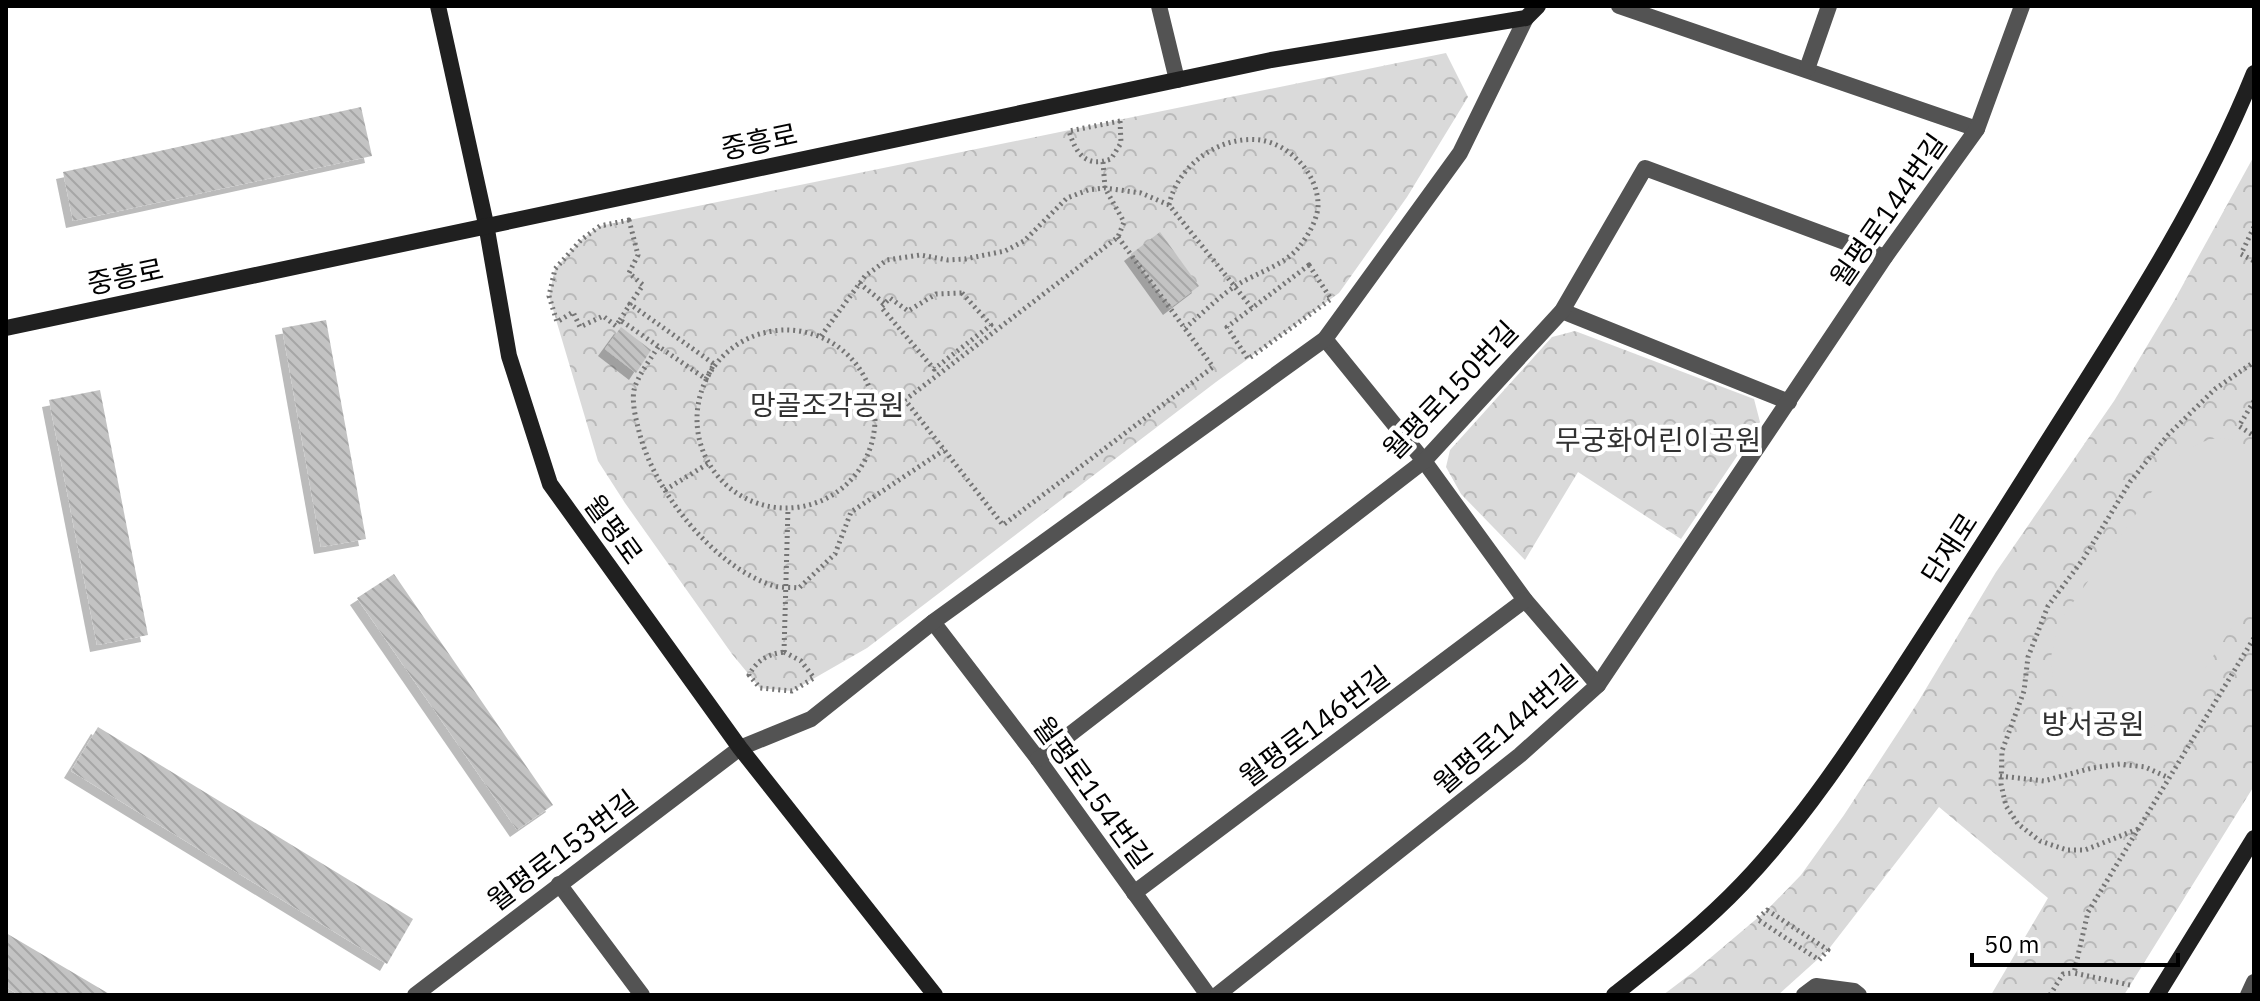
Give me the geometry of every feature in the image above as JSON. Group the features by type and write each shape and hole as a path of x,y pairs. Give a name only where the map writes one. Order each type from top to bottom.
{"street":[{"name":"월평로","path":"438,6 486,224 509,356 550,484 740,748 935,995"},
{"path":"1159,6 1177,80"},
{"path":"1619,6 1977,129"},
{"path":"1807,69 1829,6"},
{"name":"월평로144번길","path":"1217,995 1520,755 1598,685 1885,257 1977,129 2022,6"},
{"name":"중흥로","path":"6,328 1271,60 1532,12"},
{"name":"월평로153번길","path":"415,995 740,748 811,719 933,622 1325,339 1460,153 1532,12"},
{"name":"단재로","path":"1614,995 1671,950 1741,885 1794,824 1864,726 1986,539 2171,239 2233,125 2254,73"},
{"name":"월평로150번길","path":"1038,759 1424,461 1562,311 1645,168 1885,257"},
{"path":"1562,311 1789,402"},
{"path":"1325,339 1424,461 1525,600 1598,685"},
{"name":"월평로146번길","path":"1134,893 1525,600"},
{"name":"월평로154번길","path":"933,622 1038,759 1208,995"},
{"path":"2157,995 2254,838"},
{"path":"559,884 642,995"},
{"path":"2248,995 2254,982"},
{"path":"1804,995 1816,986 1854,991 1859,995"}],"path":[{"path":"1120,121 1121,143 1111,159 1103,162 1085,161 1073,144 1069,131 1120,121"},
{"path":"1169,205 1177,180 1191,164 1206,153 1240,140 1261,140 1278,145 1306,168 1319,204 1310,230 1298,250 1235,287 1185,328"},
{"path":"1103,162 1105,188 1124,222 1118,237 905,400 1003,525 1213,367 1118,237"},
{"path":"821,336 859,283 876,265 900,256 965,259 1005,251 1024,241 1067,198 1105,188 1141,193 1169,205 1252,308"},
{"path":"629,220 638,255 629,273 643,285 630,304 616,326 603,316 580,327 573,312 557,322 549,296 555,269 581,240 600,226 629,220"},
{"path":"2254,227 2241,254 2254,261"},
{"path":"1309,265 1331,299 1248,359 1227,327 1252,308 1309,265"},
{"path":"859,283 884,303"},
{"path":"962,293 991,325 934,369 881,307 884,303 890,298 908,311 936,294 962,293"},
{"path":"630,304 714,364"},
{"path":"620,320 706,379"},
{"path":"792,329 821,336 846,352 865,376 874,404 875,433 865,461 847,484 823,501 794,508 765,506 737,494 715,475 701,449 695,420 700,390 714,364 735,343 763,331 792,329"},
{"path":"658,346 634,391 641,444 671,503 697,532 728,561 775,587 799,588 835,554 851,512 944,450"},
{"path":"2138,829 2093,848 2067,850 2049,845 2018,824 2006,806 2000,776 2002,751 2024,691 2025,668 2048,606 2084,558 2130,482 2168,435 2215,389 2254,362"},
{"path":"2254,401 2239,426 2254,436"},
{"path":"665,490 709,463"},
{"path":"784,652 788,508"},
{"path":"2074,973 2088,912 2254,638"},
{"path":"784,652 801,661 814,678 792,691 760,688 749,675 752,669 767,655 784,652"},
{"path":"2000,776 2044,781 2120,764 2145,767 2169,778"},
{"path":"1767,910 1828,950 1819,960 1757,919 1767,910"},
{"path":"2050,995 2063,974 2074,973 2130,985"}],"green space":[{"name":"망골조각공원","path":"1446,53 1468,97 1407,197 1339,293 1216,382 867,648 792,691 760,688 732,654 598,461 549,296 555,269 581,240 600,226"},
{"name":"방서공원","path":"2254,156 2254,786 2124,995 1991,995 2048,898 1939,807 1828,950 1778,995 1663,995 1767,910 1801,875 1844,815 1918,702 1996,572 2114,401 2174,301"},
{"path":"1118,237 1213,367 1003,525 905,400"},
{"name":"무궁화어린이공원","path":"1575,331 1754,399 1760,422 1681,539 1578,472 1525,560 1461,494 1446,467 1450,450 1552,337"},
{"path":"2218,438 2254,448 2254,594 2181,705 2163,723 2134,733 2109,731 2087,721 2066,703 2053,680 2051,657 2059,622 2173,462 2194,446"}],"building":[{"path":"361,107 372,156 73,221 63,172"},
{"path":"1160,232 1199,286 1170,308 1131,254"},
{"path":"326,320 366,539 321,547 282,328"},
{"path":"621,327 651,350 636,373 605,349"},
{"path":"100,390 148,635 97,645 49,400"},
{"path":"394,574 553,805 517,830 357,598"},
{"path":"98,727 413,919 387,964 71,771"},
{"path":"6,933 111,995 19,995 6,987"}]}
